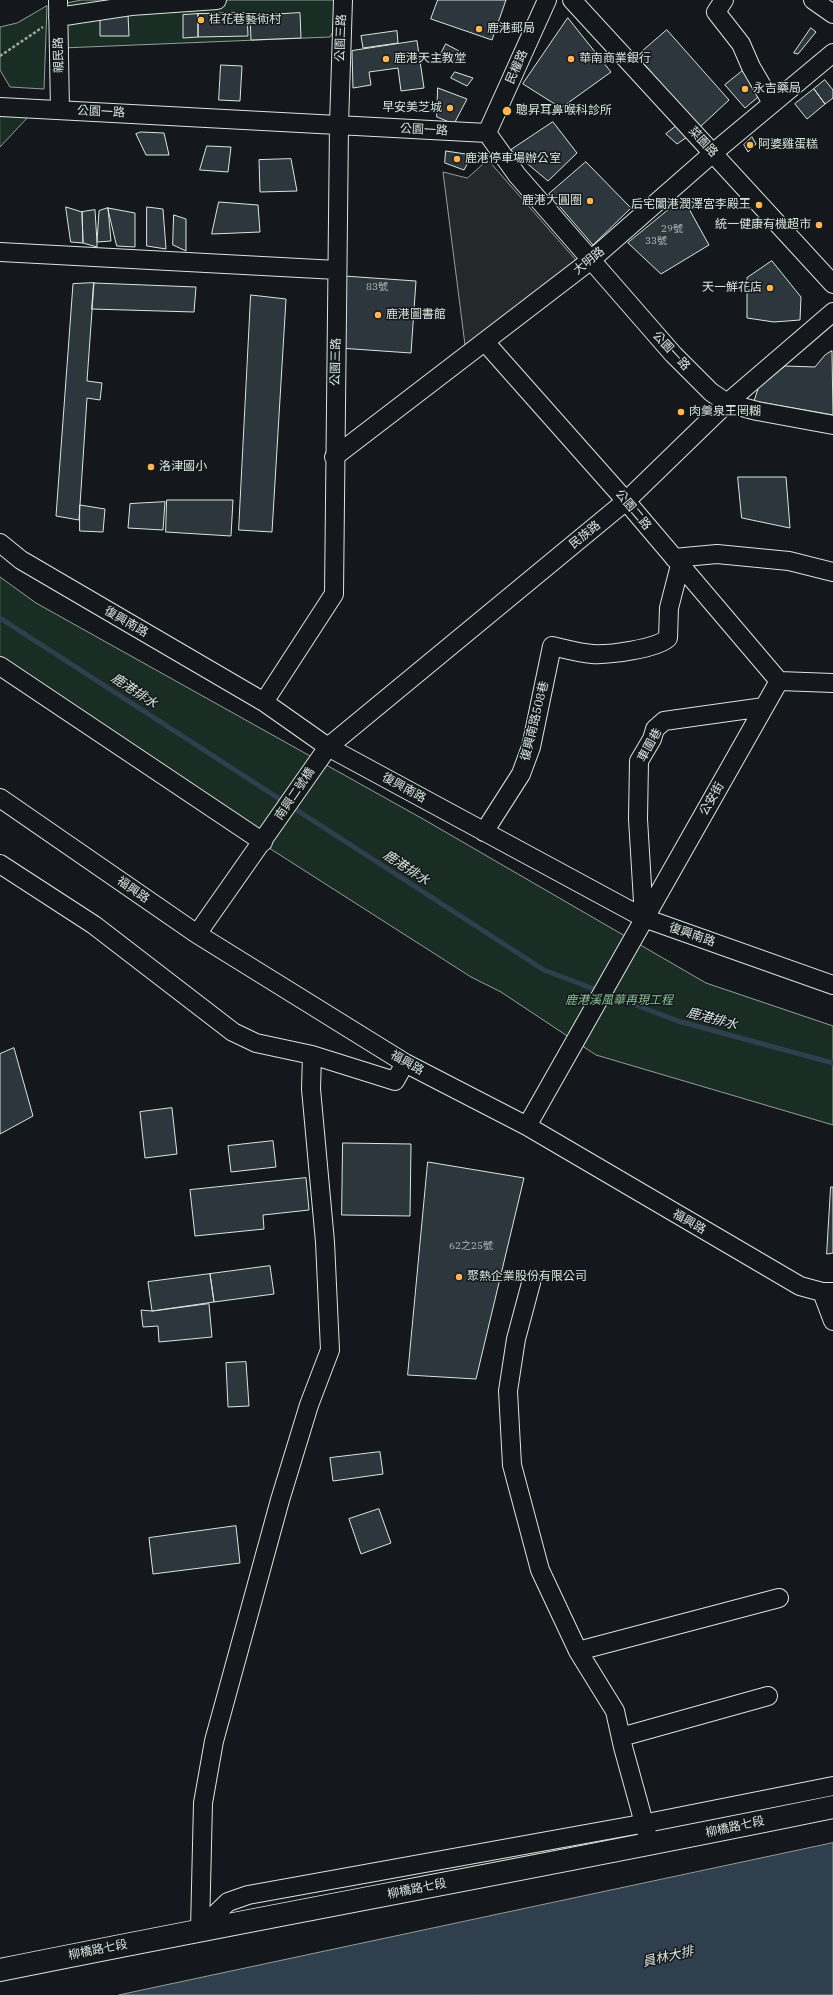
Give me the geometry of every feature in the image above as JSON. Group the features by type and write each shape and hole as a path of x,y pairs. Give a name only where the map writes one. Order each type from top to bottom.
{"main road":[{"name":"柳橋路七段","path":"0,1970 200,1930 650,1845 833,1807"}],"street":[{"path":"58,8 93,0"},
{"path":"58,8 131,6 217,0"},
{"name":"公園三路","path":"264,702 310,634 334,594 334,457 339,125 343,0"},
{"name":"民權路","path":"488,133 547,0"},
{"name":"菜園路","path":"572,0 833,284"},
{"path":"724,0 716,12 741,44 751,67 772,103"},
{"path":"813,0 833,14"},
{"name":"親民路","path":"58,8 60,110"},
{"name":"大明路","path":"334,457 591,260 713,153 833,53"},
{"name":"公園一路","path":"0,107 488,133 517,175 673,354 711,392 727,403 757,411 833,425"},
{"path":"0,252 337,270"},
{"name":"民族路","path":"328,747 626,501 727,403 833,312"},
{"name":"公園二路","path":"485,342 626,501 779,681"},
{"name":"復興南路","path":"0,543 21,560 264,702 328,747 644,918 833,985"},
{"path":"677,562 717,554 789,561 833,572"},
{"name":"復興南路508巷","path":"484,832 521,774 531,747 552,646 593,654 646,648 663,642 668,638 669,608 677,562"},
{"path":"0,666 262,842"},
{"path":"779,681 833,683"},
{"name":"公安街","path":"527,1126 779,681"},
{"name":"車圍巷","path":"644,918 637,782 639,761 652,739 655,729 664,721 764,708"},
{"name":"南興二號橋","path":"197,934 328,747"},
{"name":"福興路","path":"0,798 197,934 405,1063 527,1126 800,1286 827,1292"},
{"path":"0,864 94,925 233,1032 256,1043 312,1055 395,1081 405,1063"},
{"path":"200,1930 203,1803 214,1741 280,1500 309,1405 330,1350 325,1242 311,1089 312,1055"},
{"path":"531,1283 516,1339 508,1391 512,1465 540,1570 578,1651 615,1711 620,1737 650,1845"},
{"path":"827,1292 833,1321"},
{"path":"578,1651 779,1598"},
{"path":"620,1737 768,1696"},
{"path":"200,1930 228,1902 248,1895 644,1824 833,1786"}],"path":[{"path":"0,56 58,8"}],"green space":[{"name":"桂花巷藝術村","path":"82,0 351,0 330,37 62,48 63,4"},
{"path":"47,6 44,89 10,87 0,70 0,27 17,23"},
{"path":"0,115 29,116 0,147"},
{"name":"鹿港溪風華再現工程","path":"0,577 36,603 423,819 706,983 833,1026 833,1125 596,1055 501,992 471,977 0,676"}],"shaded area":[{"path":"488,160 582,267 465,345 443,172 467,178"}],"water":[{"name":"員林大排","path":"833,1843 833,1995 119,1995"}],"building":[{"name":"鹿港郵局","path":"438,0 506,0 492,40 431,19"},
{"path":"247,13 248,36 198,37 198,14"},
{"path":"300,13 301,38 251,40 250,16"},
{"path":"128,14 129,36 100,36 100,15"},
{"path":"198,14 198,37 183,38 183,15"},
{"name":"華南商業銀行","path":"568,18 611,72 561,108 523,84"},
{"path":"811,28 816,32 798,54 794,53"},
{"path":"667,30 729,100 700,127 637,56"},
{"path":"397,31 398,43 363,48 361,36"},
{"name":"鹿港天主教堂","path":"417,41 424,88 401,91 398,68 369,72 371,85 353,88 352,51"},
{"path":"446,44 459,51 457,63 441,54"},
{"path":"221,65 242,66 240,101 219,100"},
{"name":"永吉藥局","path":"745,69 764,92 745,108 725,85"},
{"path":"455,72 473,78 467,86 451,78"},
{"path":"825,80 833,90 833,98 825,104 814,89"},
{"name":"早安美芝城","path":"438,88 467,99 454,124 437,117"},
{"path":"814,89 825,104 807,119 795,104"},
{"path":"553,122 577,153 548,181 511,150"},
{"path":"679,124 690,135 677,144 666,134"},
{"path":"141,132 164,133 169,155 146,155 136,134"},
{"name":"阿婆雞蛋糕","path":"752,137 756,144 748,152 744,145"},
{"path":"207,146 231,147 228,172 200,170"},
{"name":"鹿港停車場辦公室","path":"446,151 472,155 464,170 445,163"},
{"path":"291,159 297,191 260,192 259,160"},
{"name":"鹿港大圓圈","path":"586,162 631,208 593,245 549,194"},
{"path":"683,198 709,245 661,274 628,243"},
{"path":"219,202 258,205 260,232 212,234"},
{"path":"66,207 82,212 83,243 71,242"},
{"path":"147,207 163,209 166,249 147,246"},
{"path":"108,208 111,241 97,242 99,211"},
{"path":"108,208 135,213 135,247 117,246"},
{"path":"95,210 97,247 83,243 82,212"},
{"path":"174,215 186,219 186,251 173,245"},
{"name":"天一鮮花店","path":"772,261 801,297 800,320 774,322 747,318 747,278"},
{"name":"鹿港圖書館","path":"344,276 416,281 411,353 339,348"},
{"path":"94,283 87,381 102,383 100,400 87,398 79,520 56,516 73,284"},
{"path":"94,283 196,287 194,312 92,309"},
{"path":"251,295 286,299 272,532 239,530"},
{"path":"832,351 833,415 754,401 759,386 785,366 815,367 825,355"},
{"path":"738,477 786,477 790,528 742,518"},
{"path":"167,500 233,500 231,536 166,532"},
{"path":"165,502 163,530 128,528 130,504"},
{"path":"80,505 105,509 103,532 80,531"},
{"path":"14,1048 33,1116 0,1134 0,1054"},
{"path":"172,1108 177,1154 145,1158 140,1112"},
{"path":"273,1141 276,1167 231,1172 228,1146"},
{"path":"343,1143 411,1144 410,1216 342,1215"},
{"name":"聚熱企業股份有限公司","path":"428,1162 524,1178 476,1379 408,1375"},
{"path":"306,1178 309,1210 263,1215 264,1229 195,1236 190,1190"},
{"path":"831,1187 833,1187 833,1253 827,1254"},
{"path":"270,1266 274,1294 214,1302 210,1274"},
{"path":"210,1274 214,1302 152,1311 148,1282"},
{"path":"209,1304 212,1337 159,1342 158,1326 143,1327 141,1310 152,1311"},
{"path":"246,1362 249,1406 228,1407 226,1363"},
{"path":"380,1452 383,1474 333,1481 330,1458"},
{"path":"379,1509 391,1543 361,1554 349,1519"},
{"path":"236,1526 240,1563 153,1574 149,1538"}],"waterway":[{"name":"鹿港排水","path":"0,618 544,970 678,1021 833,1063"}],"place":[{"name":"桂花巷藝術村","path":"201,20"},
{"name":"鹿港郵局","path":"479,29"},
{"name":"鹿港天主教堂","path":"386,59"},
{"name":"華南商業銀行","path":"571,59"},
{"name":"永吉藥局","path":"745,89"},
{"name":"早安美芝城","path":"450,108"},
{"name":"聰昇耳鼻喉科診所","path":"507,111"},
{"name":"阿婆雞蛋糕","path":"750,145"},
{"name":"鹿港停車場辦公室","path":"457,159"},
{"name":"鹿港大圓圈","path":"590,201"},
{"name":"后宅闔港潤澤宮李殿王","path":"759,205"},
{"name":"統一健康有機超市","path":"819,225"},
{"name":"天一鮮花店","path":"770,288"},
{"name":"鹿港圖書館","path":"378,315"},
{"name":"肉羹泉王罔糊","path":"681,412"},
{"name":"洛津國小","path":"151,467"},
{"name":"聚熱企業股份有限公司","path":"459,1277"}]}
